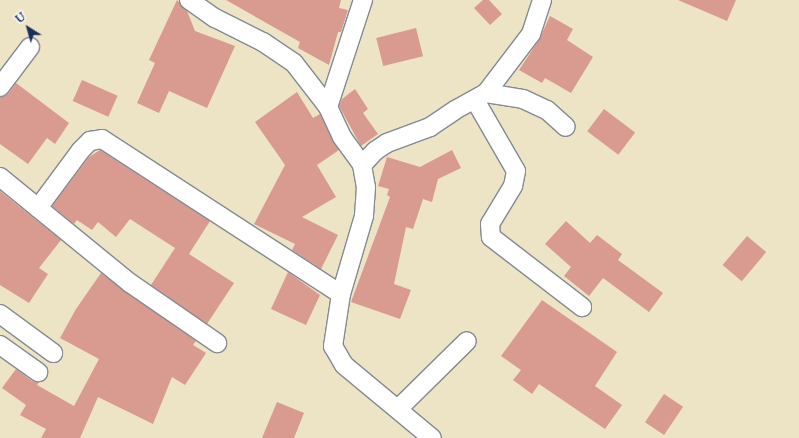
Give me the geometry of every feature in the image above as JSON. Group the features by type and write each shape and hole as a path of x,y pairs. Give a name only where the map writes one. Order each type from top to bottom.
{"street":[{"path":"189,0 215,18 263,42 294,63 328,107 342,137 362,165 366,187 364,216 341,294 333,336 335,353 344,365 399,408 432,438"},
{"path":"328,107 362,0"},
{"path":"362,165 375,151 386,143 430,126 480,96 531,34 542,0"},
{"path":"0,87 30,47"},
{"path":"480,96 523,99 547,110 566,127"},
{"path":"480,96 516,171 514,186 490,224 491,237 582,307"},
{"path":"38,208 81,150 90,141 102,140 341,294"},
{"path":"0,177 130,283 217,343"},
{"path":"0,314 53,353"},
{"path":"399,408 467,341"},
{"path":"0,345 38,372"}],"building":[{"path":"177,0 187,11 195,31 235,46 207,108 169,91 159,113 137,103 155,63 149,60"},
{"path":"226,0 341,0 339,8 348,10 341,32 338,32 329,65 298,48 300,42"},
{"path":"483,0 489,0 502,14 490,25 474,8"},
{"path":"678,0 736,0 727,21"},
{"path":"550,16 573,29 567,40 593,57 571,93 545,78 542,83 519,70 539,40"},
{"path":"416,28 423,56 383,66 376,38"},
{"path":"82,80 118,96 108,117 73,101"},
{"path":"16,83 69,123 55,144 47,138 28,164 0,144 0,97 8,94"},
{"path":"355,89 368,109 363,113 378,134 361,146 339,106 342,99"},
{"path":"297,92 313,118 320,114 339,150 317,165 336,197 302,217 338,235 321,269 292,250 295,244 254,224 285,165 255,122"},
{"path":"604,109 635,132 618,155 587,131"},
{"path":"100,150 210,221 189,254 234,283 207,324 151,285 175,248 130,219 116,237 98,222 92,230 77,220 74,224 52,206 89,157"},
{"path":"452,150 461,168 438,179 432,202 423,199 413,229 406,227 394,284 411,290 400,319 351,302 390,197 387,195 389,189 378,186 387,157 420,167"},
{"path":"0,191 61,240 39,268 48,274 29,303 0,285"},
{"path":"566,221 590,243 597,235 622,254 618,260 663,293 649,312 603,278 589,296 564,276 571,267 545,244"},
{"path":"747,236 766,252 742,281 723,265"},
{"path":"288,272 320,295 306,325 271,309"},
{"path":"101,273 196,341 193,345 206,353 185,385 172,377 153,424 98,397 80,438 41,438 46,429 20,415 26,405 2,388 16,369 32,381 39,382 37,385 74,406 99,359 60,338 76,309"},
{"path":"542,300 617,352 595,386 622,405 605,429 539,384 532,394 513,380 521,370 501,356"},
{"path":"664,394 683,407 664,435 645,422"},
{"path":"277,402 304,413 294,438 262,438"}]}
